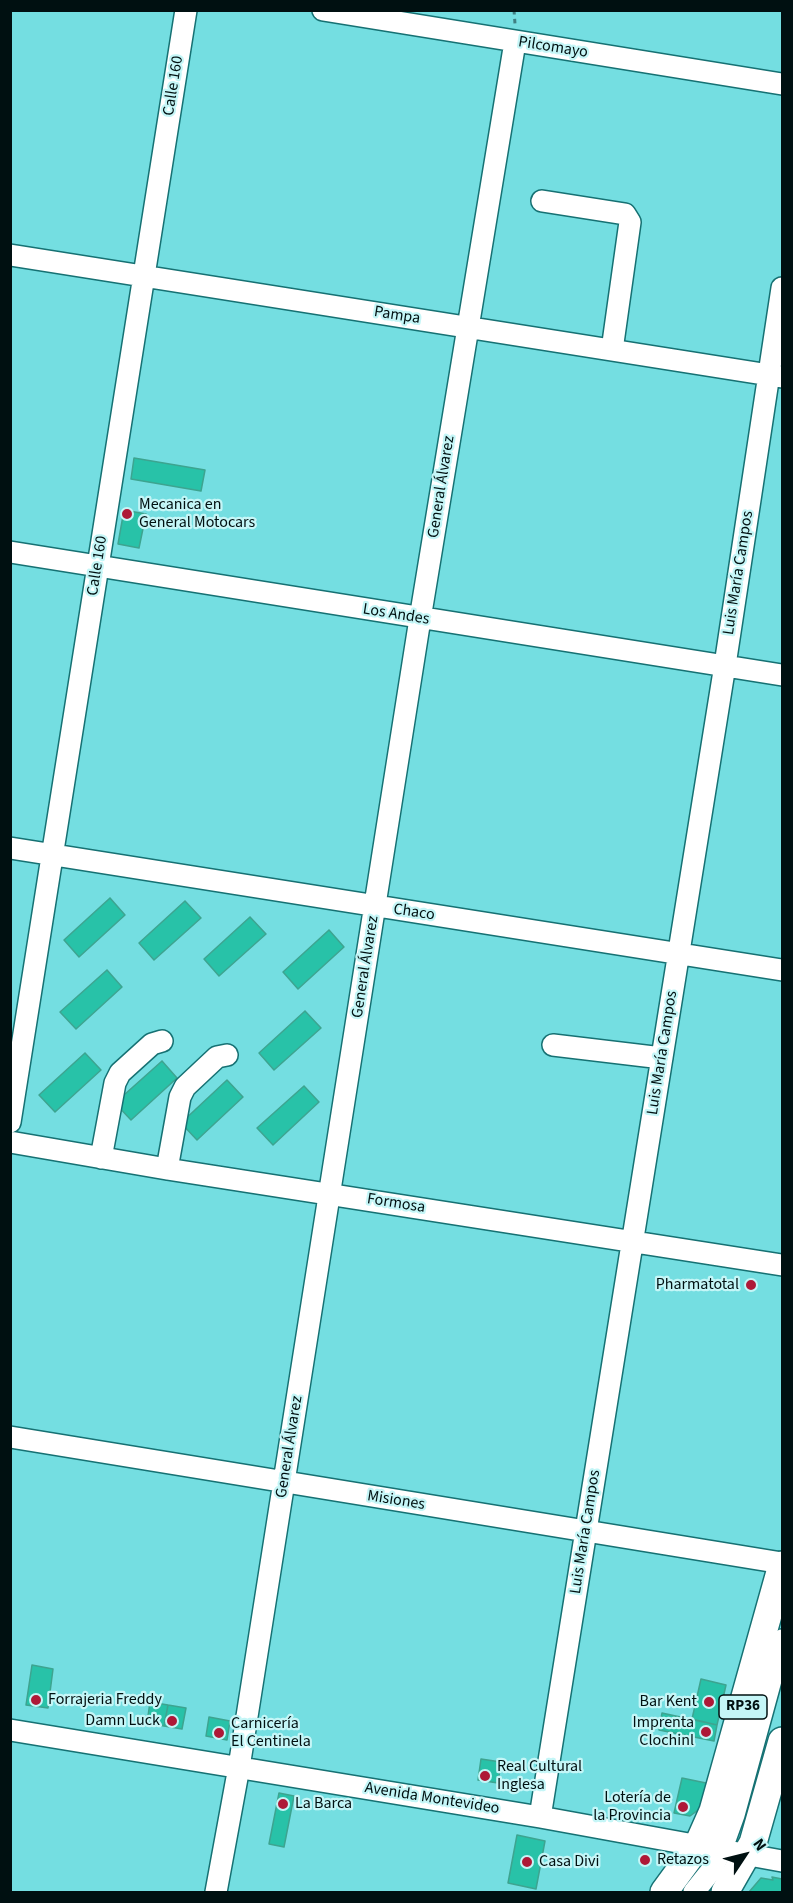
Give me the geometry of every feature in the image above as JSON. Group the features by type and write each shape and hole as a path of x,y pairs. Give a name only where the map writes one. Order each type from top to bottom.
{"main road":[{"name":"RP36","path":"725,1893 724,1852 717,1798 783,1564"},
{"name":"RP36","path":"664,1893 724,1852 783,1740"}],"street":[{"name":"Calle 160","path":"10,1122 146,277 186,10"},
{"name":"Pilcomayo","path":"323,10 783,84"},
{"name":"General Álvarez","path":"216,1893 239,1767 420,619 515,42"},
{"path":"542,201 625,214 630,222 612,350"},
{"name":"Pampa","path":"10,255 776,376"},
{"name":"Luis María Campos","path":"540,1817 725,665 776,376 783,288"},
{"name":"Los Andes","path":"10,552 783,675"},
{"name":"Chaco","path":"10,848 376,908 783,970"},
{"path":"101,1158 115,1083 120,1073 152,1044 162,1041"},
{"path":"553,1045 662,1058"},
{"path":"167,1170 180,1097 185,1087 218,1057 227,1055"},
{"name":"Formosa","path":"10,1142 167,1170 783,1265"},
{"name":"Misiones","path":"10,1437 783,1564"},
{"path":"705,1893 724,1852 783,1640"},
{"path":"694,1893 743,1825 783,1677"},
{"name":"Avenida Montevideo","path":"10,1730 540,1817 783,1861"}],"building":[{"path":"134,458 205,470 201,491 131,479"},
{"path":"124,510 146,514 139,548 118,544"},
{"path":"110,898 125,915 79,957 64,940"},
{"path":"185,901 201,918 154,960 139,943"},
{"path":"250,917 266,934 219,976 204,959"},
{"path":"329,930 344,947 298,989 283,972"},
{"path":"107,970 122,987 76,1029 60,1012"},
{"path":"305,1011 321,1028 274,1070 259,1053"},
{"path":"85,1053 101,1070 55,1112 39,1095"},
{"path":"162,1061 177,1078 131,1120 115,1103"},
{"path":"227,1080 243,1097 197,1140 181,1123"},
{"path":"304,1086 319,1102 273,1145 257,1128"},
{"path":"32,1665 53,1669 48,1708 26,1705"},
{"name":"Bar Kent","path":"701,1679 726,1685 717,1725 692,1719"},
{"path":"150,1702 168,1705 164,1726 147,1723"},
{"path":"168,1705 186,1708 182,1729 164,1726"},
{"path":"662,1713 717,1725 714,1741 659,1730"},
{"path":"209,1717 230,1721 227,1740 206,1736"},
{"path":"481,1759 501,1762 498,1783 478,1780"},
{"path":"682,1778 706,1783 701,1808 690,1816 674,1813"},
{"path":"279,1793 294,1796 284,1847 269,1844"},
{"name":"Casa Divi","path":"517,1835 545,1841 536,1889 508,1883"},
{"path":"772,1877 782,1879 782,1892 749,1892 761,1878 773,1880"}],"place":[{"name":"Mecanica en General Motocars","path":"127,514"},
{"name":"Pharmatotal","path":"751,1285"},
{"name":"Forrajeria Freddy","path":"36,1700"},
{"name":"Bar Kent","path":"709,1702"},
{"name":"Damn Luck","path":"172,1721"},
{"name":"Imprenta Clochinl","path":"706,1732"},
{"name":"Carnicería El Centinela","path":"219,1733"},
{"name":"Real Cultural Inglesa","path":"485,1776"},
{"name":"La Barca","path":"283,1804"},
{"name":"Lotería de la Provincia","path":"683,1807"},
{"name":"Retazos","path":"645,1860"},
{"name":"Casa Divi","path":"527,1862"}]}
